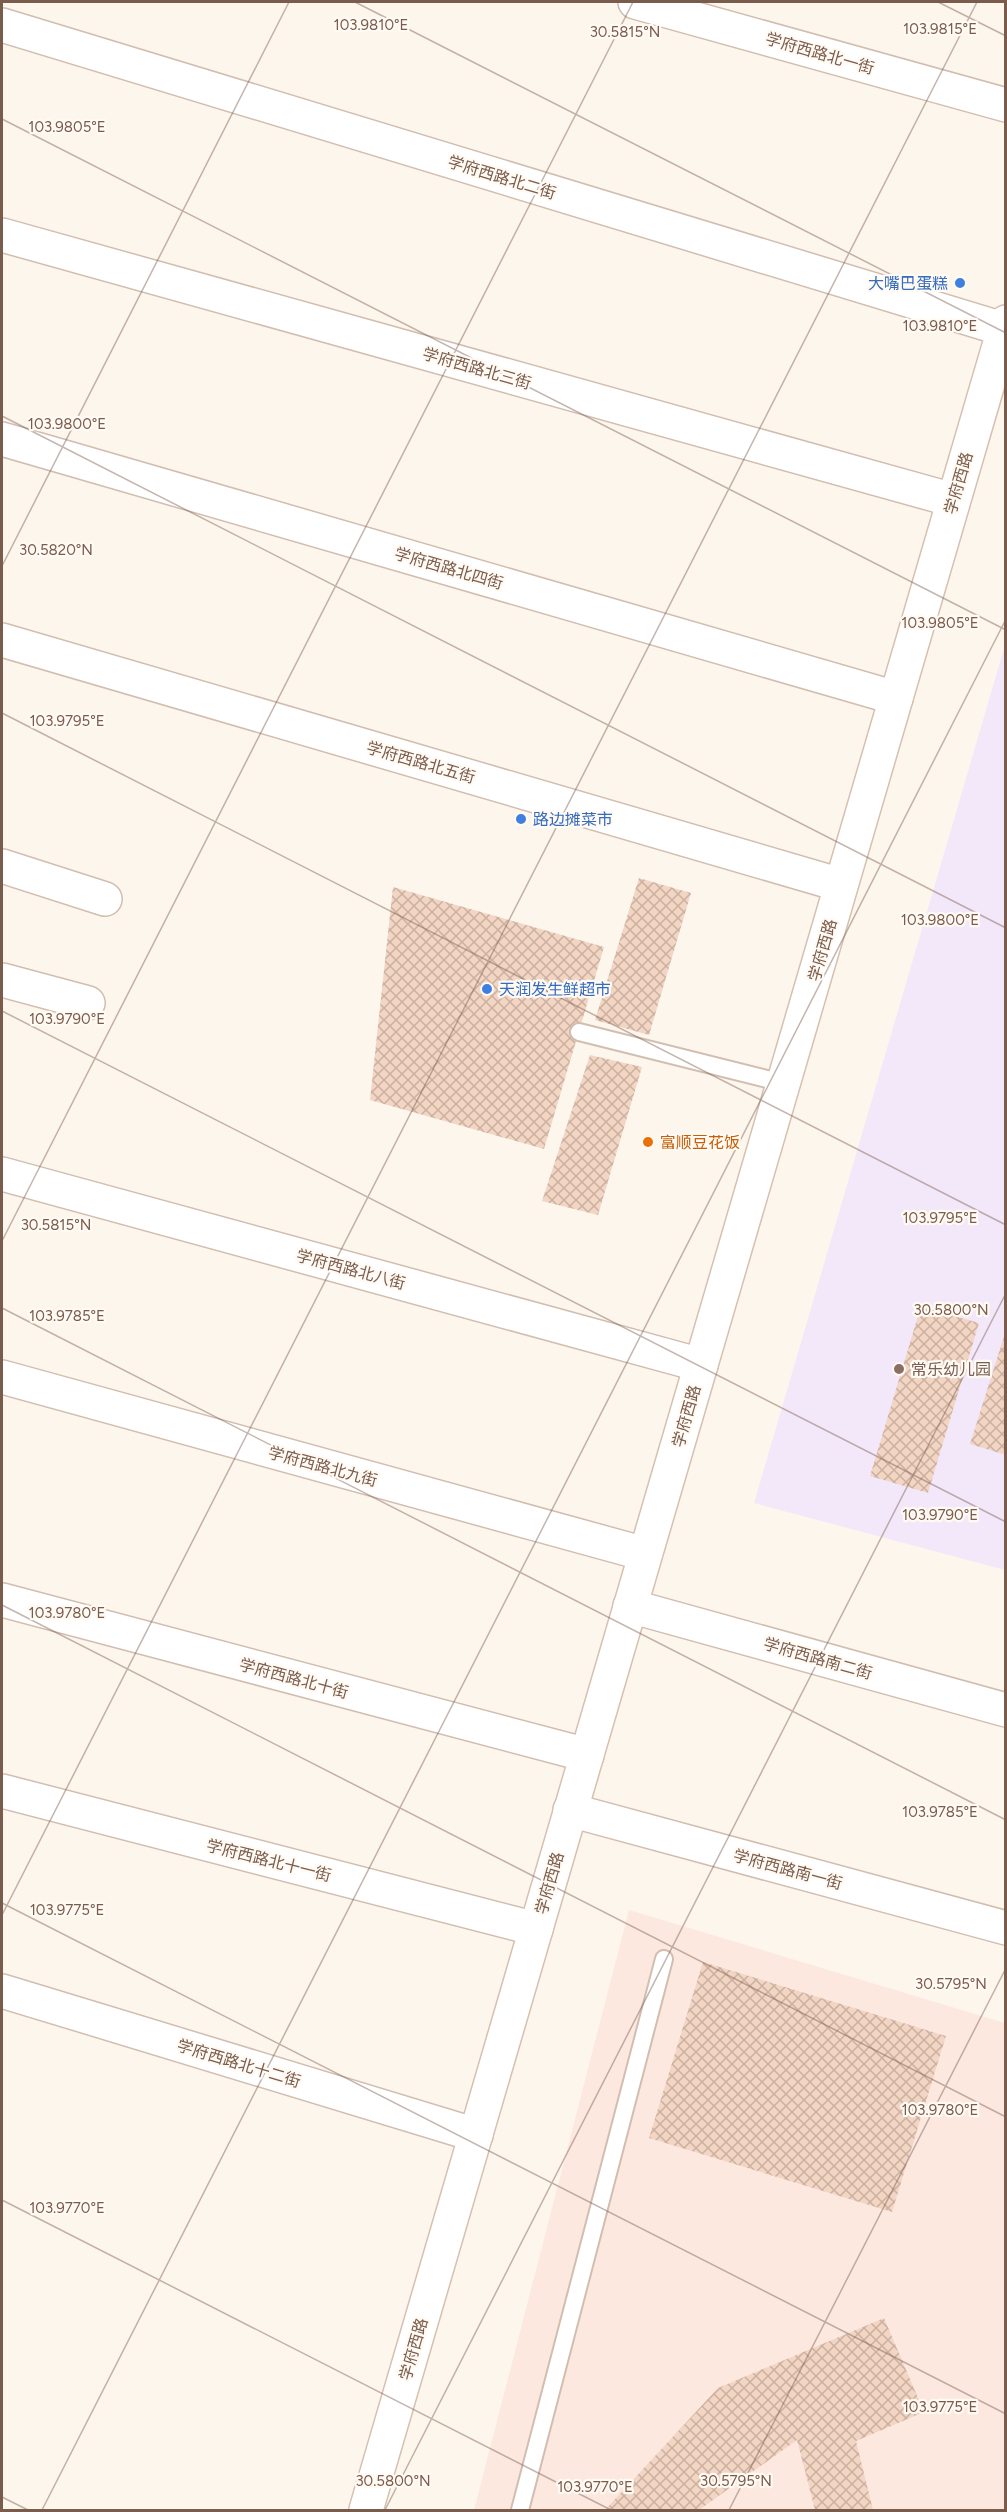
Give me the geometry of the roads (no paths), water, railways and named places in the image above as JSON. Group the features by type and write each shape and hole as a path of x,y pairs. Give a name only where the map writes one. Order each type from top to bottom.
{"street":[{"name":"学府西路北一街","path":"635,2 1005,105"},
{"name":"学府西路北二街","path":"2,25 1004,326"},
{"name":"学府西路北三街","path":"2,235 953,500"},
{"name":"学府西路","path":"366,2511 1004,326"},
{"name":"学府西路北四街","path":"2,439 896,698"},
{"name":"学府西路北五街","path":"2,640 841,885"},
{"path":"2,866 105,899"},
{"path":"2,980 88,1003"},
{"name":"学府西路北八街","path":"2,1173 701,1365"},
{"name":"学府西路北九街","path":"2,1377 645,1554"},
{"name":"学府西路北十街","path":"2,1600 587,1755"},
{"name":"学府西路南二街","path":"630,1606 1005,1710"},
{"name":"学府西路北十一街","path":"2,1791 536,1929"},
{"name":"学府西路南一街","path":"570,1810 1005,1929"},
{"name":"学府西路北十二街","path":"2,1991 476,2135"}],"lane":[{"path":"579,1032 783,1083"},
{"path":"520,2511 664,1959"}],"place":[{"name":"大嘴巴蛋糕","path":"960,283"},
{"name":"路边摊菜市","path":"521,819"},
{"name":"天润发生鲜超市","path":"487,989"},
{"name":"富顺豆花饭","path":"648,1142"},
{"name":"常乐幼儿园","path":"899,1369"}]}
